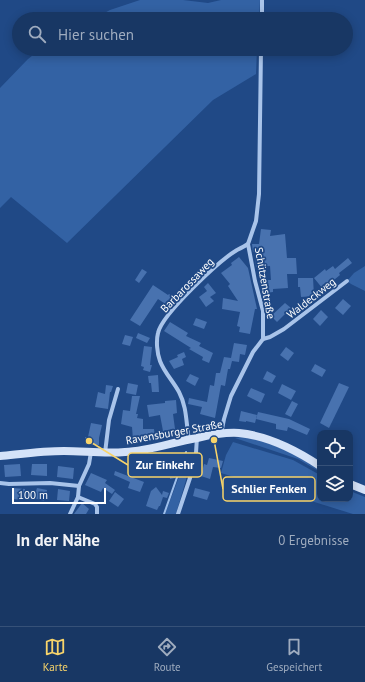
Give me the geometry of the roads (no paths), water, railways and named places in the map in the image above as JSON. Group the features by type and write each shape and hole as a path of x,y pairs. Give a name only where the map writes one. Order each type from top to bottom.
{"main road":[{"name":"Ravensburger Straße","path":"0,456 49,452 125,452 155,448 221,434 238,433 257,436 273,441 317,464"},
{"path":"353,485 365,490"}],"street":[{"path":"262,0 262,12"},
{"name":"Schützenstraße","path":"261,56 259,194 256,222 248,244 255,281 263,310 263,339"},
{"name":"Barbarossaweg","path":"178,514 190,478 196,453 184,405 179,393 164,370 160,360 157,344 158,334 161,324 190,291 214,268 236,250 248,244"},
{"name":"Waldeckweg","path":"263,339 270,337 284,329 347,281"},
{"path":"221,434 231,396 253,352 263,339"},
{"path":"105,452 109,420 118,389"},
{"path":"70,514 78,497 79,486 89,464 91,452"},
{"path":"0,483 50,483 79,486"},
{"path":"78,497 95,504 97,507 97,514"}],"waterway":[{"path":"164,514 186,452"}],"place":[{"name":"Schlier Fenken","path":"214,440"},
{"name":"Zur Einkehr","path":"89,441"}]}
